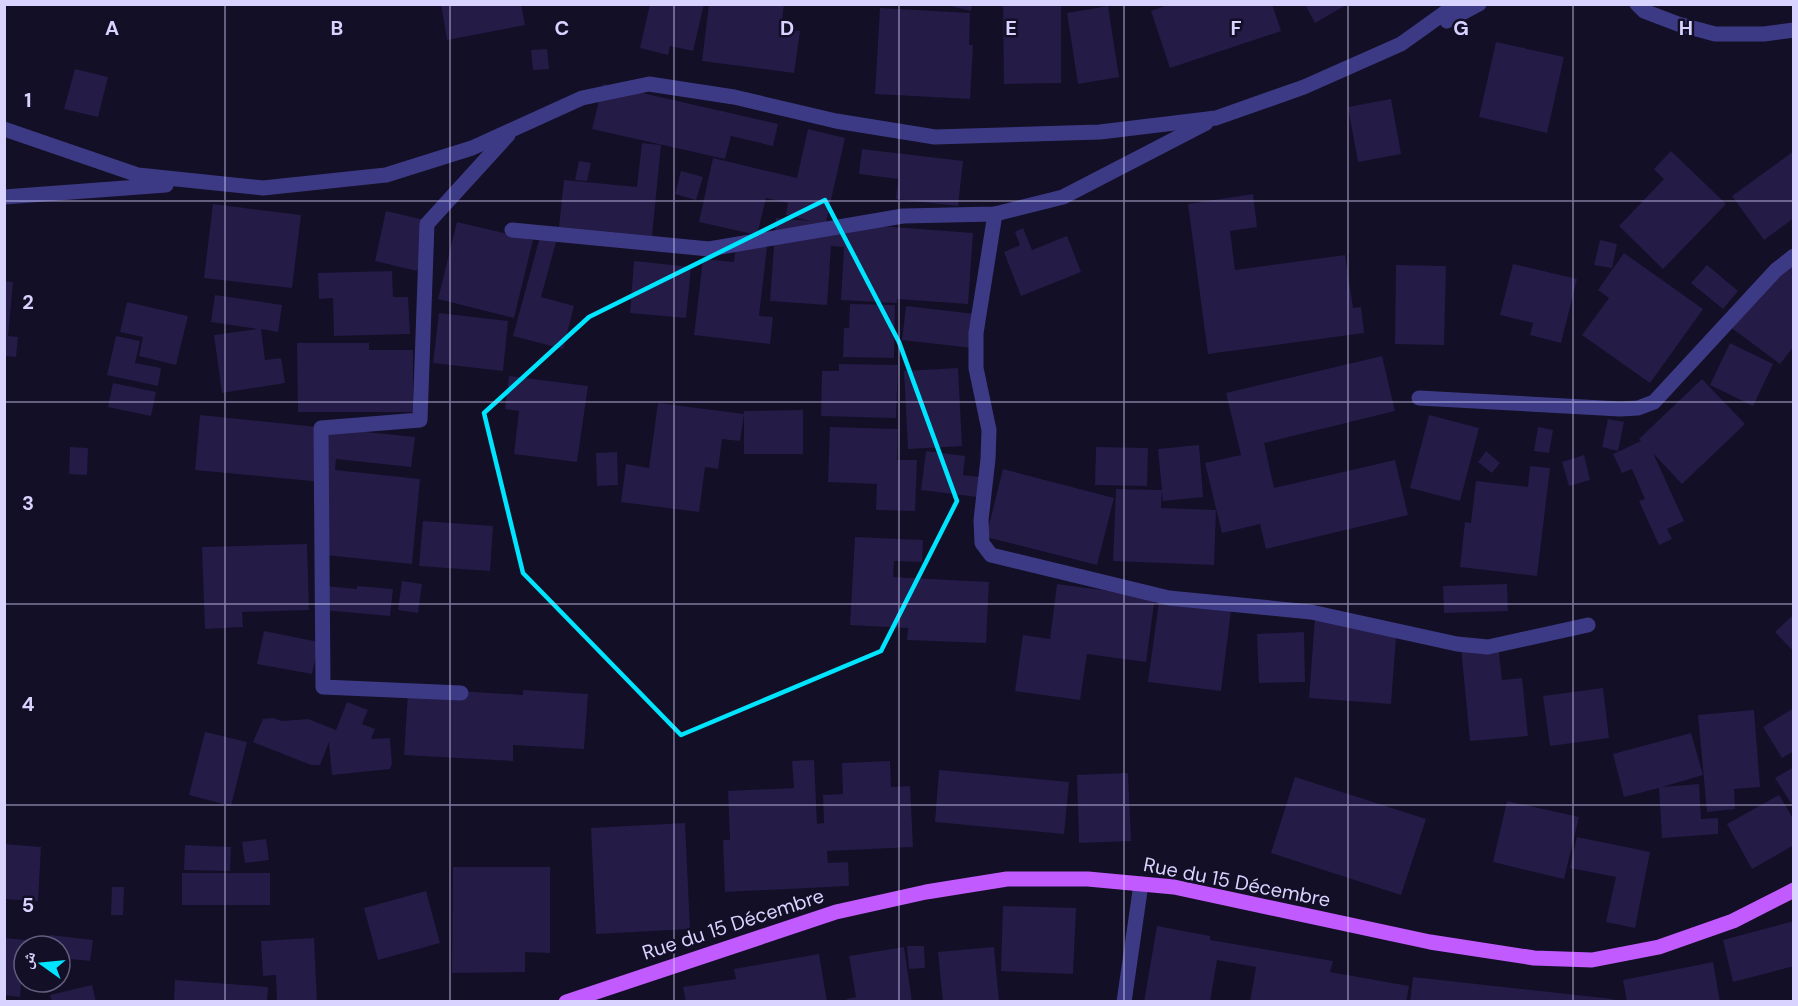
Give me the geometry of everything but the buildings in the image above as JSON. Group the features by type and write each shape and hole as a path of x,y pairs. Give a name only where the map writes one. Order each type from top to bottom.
{"main road":[{"name":"Rue du 15 Décembre","path":"566,1002 836,912 926,892 1007,879 1088,879 1174,887 1430,942 1533,958 1592,960 1659,947 1733,921 1794,890"}],"street":[{"path":"1401,44 1457,4"},
{"path":"513,230 709,249 903,216 995,214 1063,197 1216,118 1304,87 1401,44 1479,4"},
{"path":"1637,4 1644,11 1678,24 1715,34 1764,34 1794,30"},
{"path":"4,129 138,175 263,188 386,175 472,148 582,98 649,84 734,97 836,121 935,137 1100,132 1216,118"},
{"path":"461,693 323,687 321,428 420,420 427,225 513,129"},
{"path":"4,197 205,182"},
{"path":"995,214 976,333 976,368 989,430 981,520 982,543 991,555 1169,598 1311,612 1457,645 1488,647 1588,625"},
{"path":"1419,398 1620,409 1638,408 1654,402 1776,270 1794,256"},
{"path":"1124,1002 1141,884"}],"highlighted area":[{"path":"825,200 899,342 957,501 881,651 681,735 523,573 484,413 589,317"}]}
